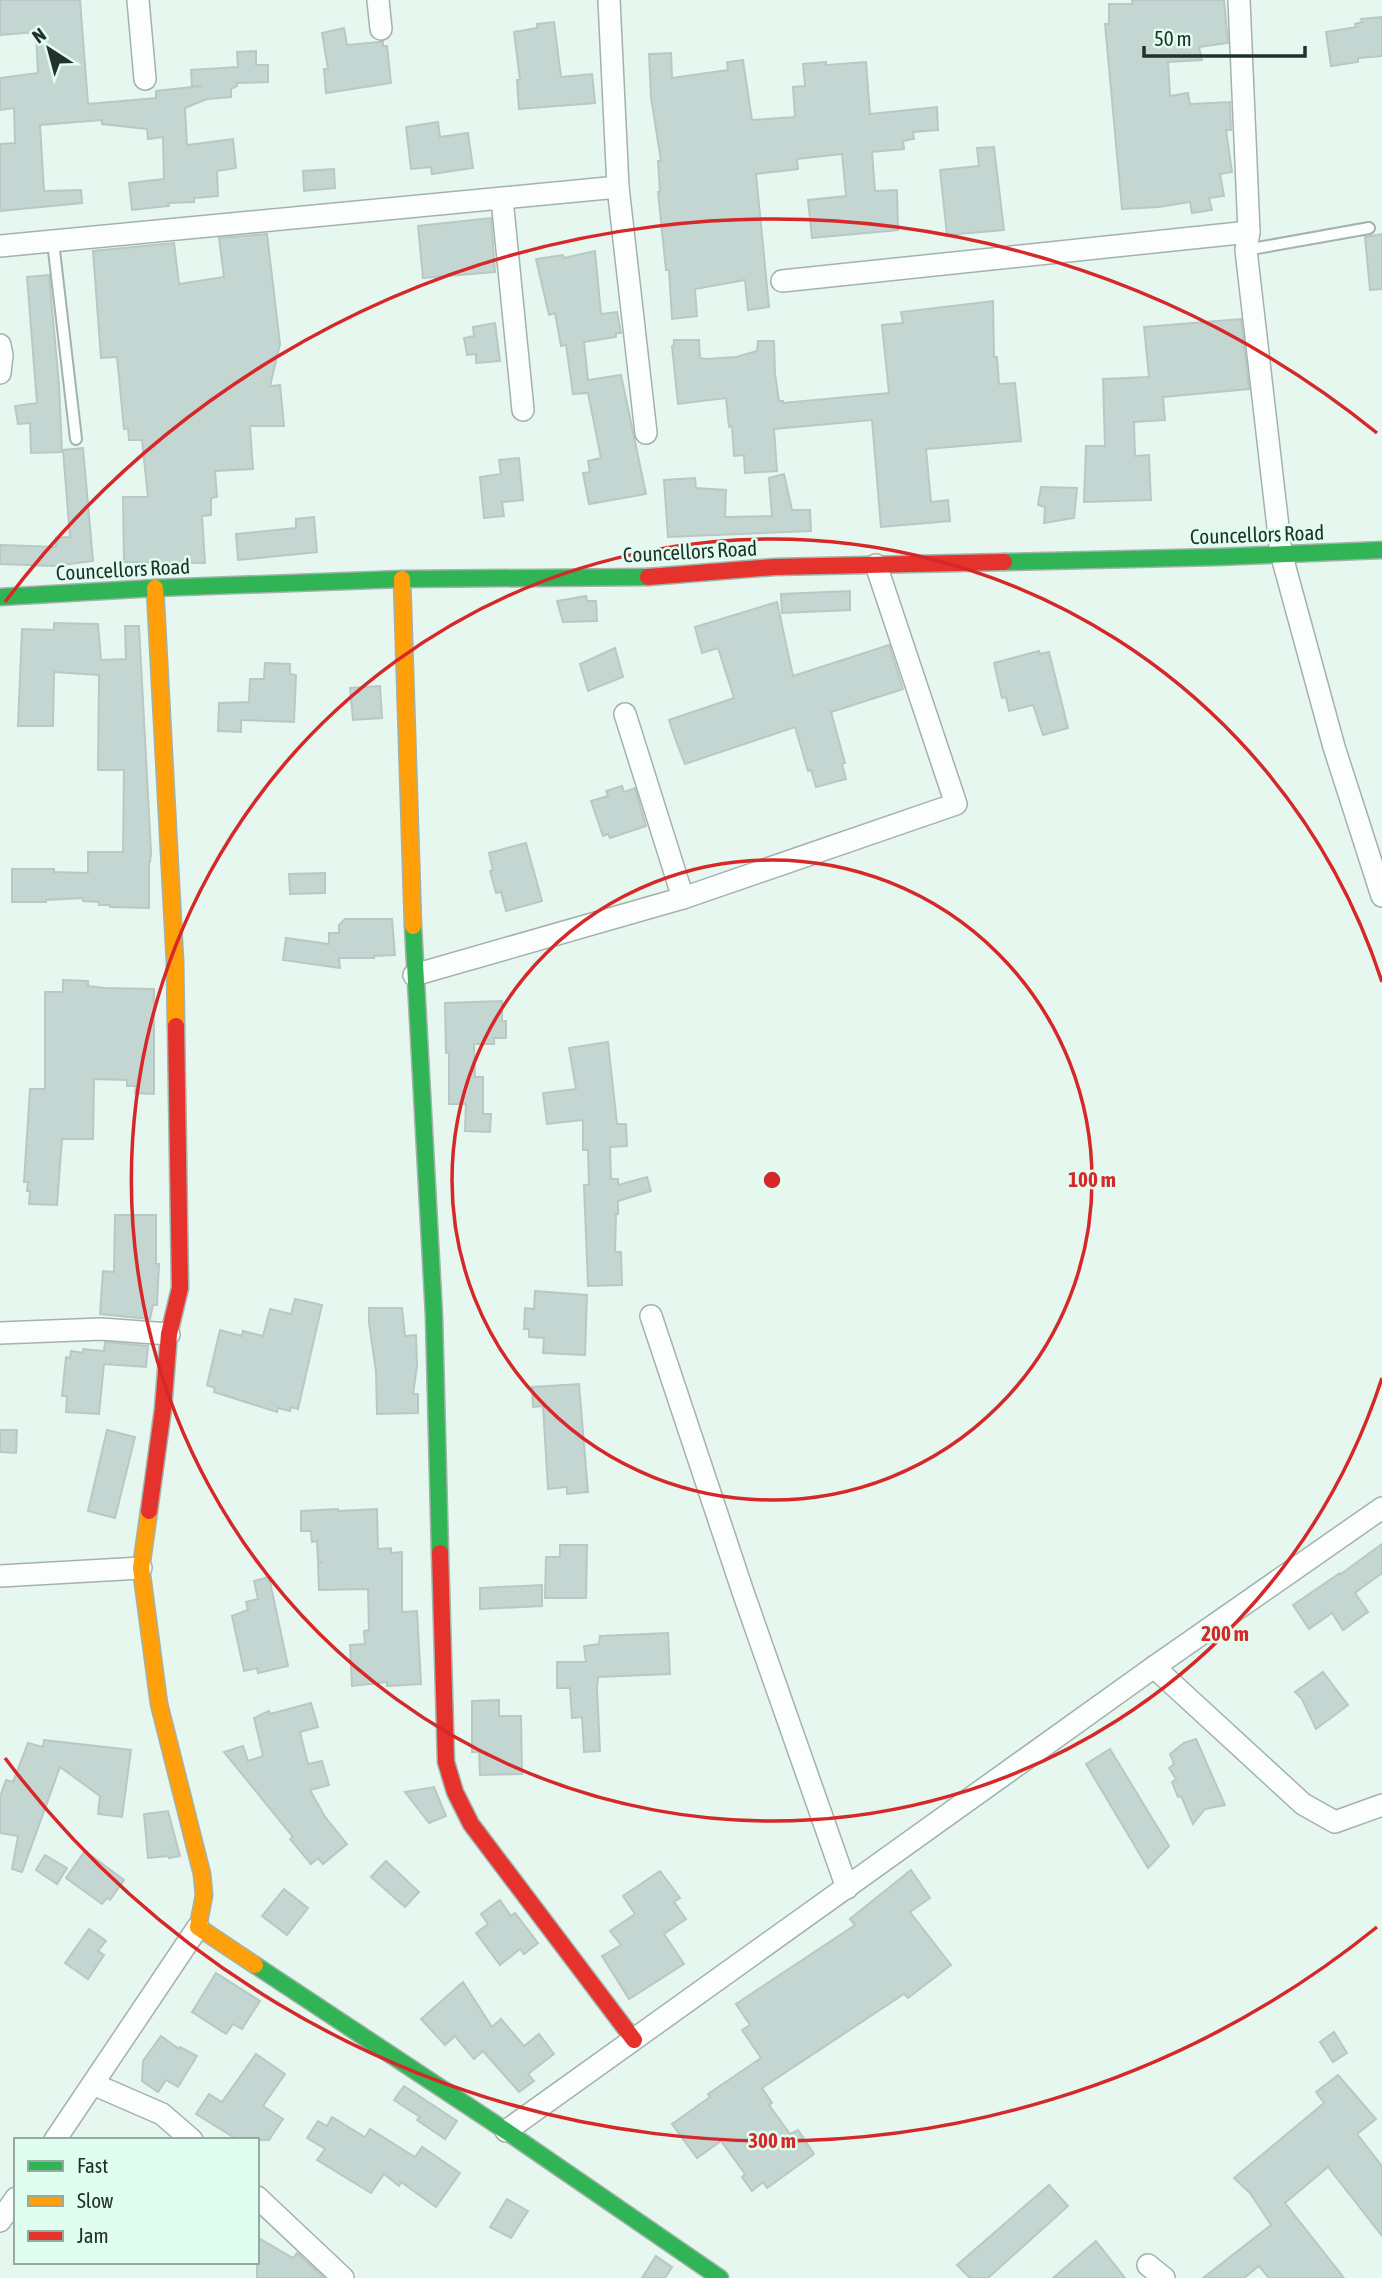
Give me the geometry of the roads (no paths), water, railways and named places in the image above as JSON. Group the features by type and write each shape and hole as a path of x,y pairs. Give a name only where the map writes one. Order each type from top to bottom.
{"street":[{"path":"138,0 145,79"},
{"path":"378,0 381,29"},
{"path":"609,0 618,187 646,433"},
{"path":"1239,0 1247,241 1281,553 1334,747 1382,896"},
{"path":"0,246 618,187"},
{"path":"502,199 523,411"},
{"path":"782,281 1247,241"},
{"path":"0,345 0,373"},
{"name":"Councellors Road","path":"0,597 402,579 655,576 774,568 1218,557 1382,550"},
{"path":"414,975 683,898 956,804 876,565"},
{"path":"402,579 414,975 434,1315 446,1762 455,1792 471,1824 634,2040"},
{"path":"56,2138 198,1927 204,1895 197,1849 159,1704 141,1568 163,1409 169,1334 180,1288 176,988 155,588"},
{"path":"625,713 683,898"},
{"path":"651,1316 743,1592 847,1888"},
{"path":"0,1333 101,1329 169,1334"},
{"path":"506,2131 1154,1667 1382,1508"},
{"path":"0,1576 141,1568"},
{"path":"1154,1667 1303,1804 1335,1822 1382,1805"},
{"path":"198,1927 506,2131 720,2278"},
{"path":"93,2084 162,2114 190,2138"},
{"path":"259,2199 343,2278"},
{"path":"0,2221 14,2201"}],"lane":[{"path":"1247,241 1369,228"},
{"path":"53,242 76,439"}]}
